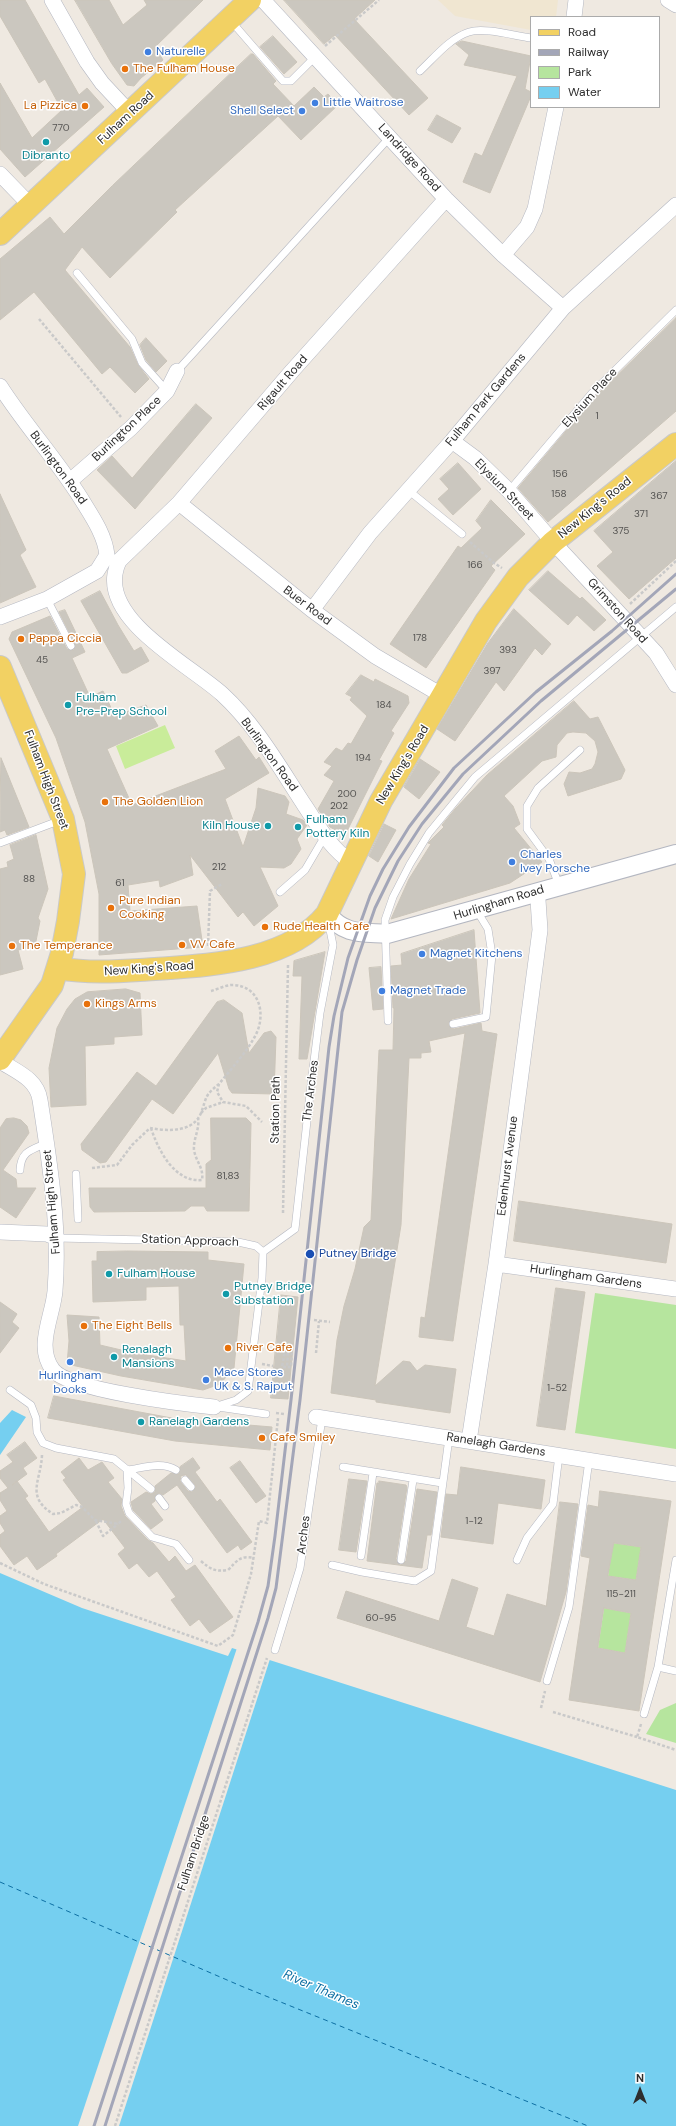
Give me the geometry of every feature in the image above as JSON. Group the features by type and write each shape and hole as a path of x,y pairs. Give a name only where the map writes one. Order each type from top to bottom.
{"main road":[{"name":"Fulham Road","path":"0,234 130,114 250,0"},
{"name":"New King's Road","path":"58,968 97,973 208,965 236,961 288,943 306,935 317,926 326,914 380,801 444,696 486,621 518,577 553,542 676,444"},
{"name":"Fulham High Street","path":"0,1060 52,985 58,968 72,904 74,874 63,819 2,679"}],"street":[{"path":"52,0 87,62 102,83 130,114"},
{"name":"Landridge Road","path":"263,0 321,51 390,137 446,199 502,256 563,308"},
{"path":"574,16 576,0"},
{"path":"668,0 676,5"},
{"path":"502,256 527,227 535,209 556,108"},
{"path":"0,174 31,206"},
{"name":"Rigault Road","path":"0,617 47,599 97,571 179,503 292,371 446,199"},
{"name":"Fulham Park Gardens","path":"312,610 370,533 452,441 563,308 676,205"},
{"name":"Burlington Place","path":"70,481 131,428 167,391 177,371"},
{"name":"Burlington Road","path":"0,386 70,481 101,534 112,559 116,593 133,622 176,659 223,694 258,735 332,847 350,862"},
{"name":"Elysium Street","path":"452,441 475,458 509,491 553,542"},
{"name":"Buer Road","path":"179,503 312,610 375,656 444,696"},
{"name":"Grimston Road","path":"553,542 656,654 676,685"},
{"name":"Hurlingham Road","path":"326,914 335,924 346,930 387,934 476,911 535,892 676,854"},
{"name":"Edenhurst Avenue","path":"469,1441 496,1264 540,930 538,900 535,892"},
{"name":"Fulham High Street","path":"0,1060 33,1082 39,1090 47,1143 57,1238 53,1308 45,1339 44,1352 53,1371 63,1378 114,1392 188,1405 214,1407"},
{"path":"0,1232 47,1234 57,1238"},
{"name":"Hurlingham Gardens","path":"496,1264 676,1289"},
{"name":"Ranelagh Gardens","path":"319,1417 676,1474"}],"lane":[{"path":"230,20 283,82 291,81 321,51"},
{"path":"420,70 450,44 470,31 482,30 530,38"},
{"path":"177,371 390,137"},
{"path":"77,273 132,339 142,363 167,391"},
{"name":"Elysium Place","path":"509,491 592,393 676,310"},
{"path":"408,490 462,534"},
{"path":"47,599 71,646"},
{"path":"388,1022 387,934 385,920 393,897 410,864 429,833 450,805 475,777 676,607"},
{"path":"560,885 549,859 527,829 527,806 538,788 580,750"},
{"path":"0,843 63,819"},
{"path":"280,892 305,870 325,836"},
{"path":"453,1024 486,1017 492,955 488,929 476,911"},
{"name":"The Arches","path":"263,1252 296,1229 320,1013 333,944 326,914"},
{"path":"20,1170 21,1160 26,1153 47,1143"},
{"path":"76,1174 78,1219"},
{"name":"Station Approach","path":"57,1238 238,1242 256,1246 263,1252"},
{"path":"214,1407 236,1400 248,1391 262,1278 263,1252"},
{"path":"10,1390 31,1405 36,1418 37,1432 43,1443 56,1448 114,1459 150,1488"},
{"path":"214,1407 266,1414"},
{"name":"Arches","path":"272,1652 300,1568 319,1417"},
{"path":"332,1565 415,1581 431,1571 448,1437"},
{"path":"517,1560 527,1538 553,1504 559,1455"},
{"path":"547,1681 569,1607 589,1460"},
{"path":"127,1470 157,1465 170,1467 176,1470"},
{"path":"343,1468 413,1480 442,1483"},
{"path":"127,1470 128,1488 126,1504 129,1513 152,1537 176,1544 189,1560"},
{"path":"361,1556 373,1473"},
{"path":"185,1480 191,1487"},
{"path":"401,1560 413,1480"},
{"path":"159,1498 165,1506"},
{"path":"644,1714 658,1667 676,1560"},
{"path":"658,1667 676,1671"}],"path":[{"path":"321,51 378,0"},
{"path":"39,320 131,428"},
{"path":"462,534 494,563 518,577"},
{"path":"619,613 676,561"},
{"path":"208,965 210,892 222,884"},
{"name":"Station Path","path":"283,1219 288,964"},
{"path":"201,1113 204,1100 209,1092 219,1084 254,1038 259,1028 260,1002 253,992 243,987 231,985 211,991"},
{"path":"219,1084 217,1092 223,1102"},
{"path":"150,1128 168,1131 181,1129 189,1126 206,1108 223,1102 246,1106 262,1122"},
{"path":"150,1128 162,1155 173,1167 184,1177 195,1181 202,1180 203,1173 194,1148 199,1126 198,1118"},
{"path":"92,1168 117,1165 132,1145 150,1128"},
{"path":"314,1320 330,1322"},
{"path":"316,1354 319,1321"},
{"path":"286,1367 282,1367 285,1351 288,1351 287,1367 291,1367 292,1352"},
{"path":"0,1563 44,1584 218,1646 233,1635 251,1574 259,1521 267,1523 278,1413 284,1414"},
{"path":"43,1443 42,1462 36,1492 37,1501 52,1514 61,1513 76,1505 82,1507 95,1520 103,1536 129,1513"},
{"path":"95,1520 118,1524"},
{"path":"189,1560 201,1561 211,1570 220,1572 228,1570 238,1558 244,1556 254,1558"},
{"name":"Fulham Bridge","path":"115,2126 272,1652"},
{"path":"541,1708 547,1681"},
{"path":"553,1712 676,1750"},
{"path":"637,1737 644,1714"}],"shaded area":[{"path":"438,0 558,0 556,16 530,16 530,30 455,16"}],"green space":[{"path":"165,725 175,748 125,769 116,746"},
{"path":"595,1293 676,1305 676,1449 575,1433"},
{"path":"613,1543 641,1547 636,1580 608,1576"},
{"path":"604,1608 631,1613 625,1653 598,1648"},
{"path":"676,1703 676,1743 646,1734 660,1710"}],"water":[{"path":"12,1410 26,1417 0,1455 0,1423"},
{"name":"River Thames","path":"0,1573 82,1608 228,1656 232,1648 676,1790 676,2126 0,2126"}],"pier":[{"path":"237,1648 270,1659 119,2126 78,2126"}],"building":[{"path":"0,0 25,0 79,95 87,88 104,107 25,177 0,149 0,83 32,138 62,110 45,79 39,83 0,16"},
{"path":"75,0 109,0 123,25 147,5 144,0 203,0 155,47 163,60 141,78 134,86 127,85 112,64"},
{"path":"284,0 375,0 354,19 428,98 409,115 335,35 324,44"},
{"path":"273,36 297,62 284,74 260,47"},
{"path":"462,41 530,56 525,89 530,92 530,98 490,193 463,182 475,153 482,156 517,76 464,65 469,55 456,44"},
{"path":"251,54 253,54 276,81 273,84 294,106 314,87 324,97 328,94 338,105 301,140 278,116 175,210 177,212 110,278 82,247 65,270 130,347 138,365 149,379 135,393 110,367 102,374 34,292 0,320 0,259 50,217 64,234 112,186"},
{"path":"437,115 461,128 452,143 428,130"},
{"path":"676,318 676,411 548,522 518,488 592,400"},
{"path":"146,338 167,361 156,372 146,360 140,345"},
{"path":"196,404 212,418 135,509 97,470 112,456 132,478"},
{"path":"676,461 676,558 629,599 597,566 613,552 594,531"},
{"path":"458,463 481,489 453,515 438,499 449,489 440,479"},
{"path":"0,494 26,550 20,555 36,587 0,603"},
{"path":"491,500 525,534 491,566 495,570 426,668 390,644 458,546 461,548 482,528 476,521"},
{"path":"548,571 580,599 582,597 606,620 594,631 577,615 568,625 529,590"},
{"path":"100,591 134,651 141,647 149,661 127,673 122,673 81,601"},
{"path":"514,609 551,644 542,655 535,648 504,691 496,682 455,741 437,729 488,643"},
{"path":"65,610 85,652 72,658 90,697 103,691 115,716 146,705 158,726 107,749 132,805 226,769 215,751 239,736 256,760 259,757 269,773 225,799 243,847 256,808 258,788 285,796 289,802 286,814 303,820 307,825 297,839 301,849 291,864 284,868 260,867 278,906 254,926 243,912 238,917 190,855 193,875 160,887 159,880 128,885 130,911 197,906 203,947 99,955 99,894 85,822 56,738 9,639 12,632 50,616 67,649 74,650 75,644 59,612"},
{"path":"361,675 374,682 375,679 408,696 409,703 391,731 394,733 379,760 382,761 345,835 330,827 318,809 334,781 324,775 332,766 324,762 336,748 342,751 348,743 351,744 367,716 350,700 352,697 346,694"},
{"path":"574,701 590,719 598,717 625,770 621,779 568,796 564,784 569,772 580,773 592,769 598,752 595,741 586,733 567,733 557,745 556,757 542,761 504,796 513,806 520,824 514,828 542,862 510,883 391,919 409,879 431,844 428,843 444,827 442,825 455,809 487,775"},
{"path":"1,758 29,827 7,835 5,830 0,832"},
{"path":"420,759 440,772 419,799 404,787"},
{"path":"384,824 396,830 378,862 369,856"},
{"path":"36,835 48,889 38,918 40,921 35,946 18,950 23,969 0,975 0,869 8,867 7,862 14,859 10,845"},
{"path":"474,930 480,1013 452,1019 448,1025 454,1029 481,1023 482,1031 497,1034 453,1341 419,1337 421,1317 425,1318 465,1033 429,1041 431,1052 421,1053 421,1058 409,1058 401,1225 375,1386 403,1361 410,1362 417,1371 425,1365 456,1369 450,1413 376,1402 376,1400 331,1393 337,1340 344,1306 355,1269 364,1227 371,1220 379,1050 393,1050 394,1008 391,966 402,965 401,954"},
{"path":"325,952 307,1059 299,1059 302,976 293,976 294,961"},
{"path":"381,967 383,1009 373,1010 369,968"},
{"path":"126,989 140,993 142,1035 114,1037 114,1044 85,1046 86,1105 51,1107 49,1068 57,1028 67,1009 75,999 87,992"},
{"path":"224,1000 242,1013 249,1053 264,1033 271,1031 276,1037 274,1094 232,1093 229,1089 218,1053 173,1114 152,1099 106,1162 100,1163 82,1150 81,1144 137,1072 156,1086 217,1002"},
{"path":"14,1118 21,1120 27,1126 29,1133 3,1170 16,1179 17,1188 36,1188 16,1218 0,1207 0,1128 6,1119"},
{"path":"211,1118 246,1118 251,1123 249,1211 207,1211 204,1206 191,1206 185,1211 94,1212 90,1207 89,1188 206,1188 206,1164 211,1160"},
{"path":"519,1201 672,1224 666,1263 514,1241"},
{"path":"97,1252 208,1252 208,1260 244,1264 234,1368 220,1384 203,1390 121,1376 67,1364 69,1341 67,1315 99,1317 100,1345 134,1353 186,1361 184,1325 180,1325 179,1286 146,1287 146,1300 93,1302 92,1261 97,1261"},
{"path":"556,1288 585,1292 565,1430 537,1426"},
{"path":"281,1295 298,1297 288,1399 271,1398"},
{"path":"0,1302 17,1314 12,1322 19,1328 0,1353"},
{"name":"Ranelagh Gardens","path":"54,1396 177,1419 272,1427 270,1450 175,1441 48,1418"},
{"path":"25,1442 37,1458 23,1468 27,1474 17,1481 28,1496 25,1498 49,1532 83,1507 63,1480 66,1478 61,1472 79,1458 88,1470 102,1462 114,1478 108,1482 122,1499 121,1506 125,1516 148,1540 153,1543 169,1562 175,1556 186,1571 195,1565 233,1617 210,1633 199,1619 190,1626 171,1600 176,1597 157,1571 149,1577 137,1563 129,1569 118,1554 125,1548 103,1519 37,1570 27,1556 14,1565 0,1546 0,1535 5,1531 0,1523 0,1516 7,1511 0,1500 0,1493 8,1488 0,1478 0,1471 13,1462 7,1455"},
{"path":"193,1458 200,1468 195,1472 217,1502 220,1499 252,1542 241,1550 238,1545 227,1553 177,1485 163,1495 159,1493 155,1496 155,1501 151,1504 163,1520 151,1529 133,1510 131,1502 146,1492 151,1494 155,1492 155,1486 171,1473 179,1474 180,1467","holes":["186,1475 196,1486 192,1492 188,1491 180,1481 181,1476"]},
{"path":"240,1461 266,1496 256,1503 230,1468"},
{"path":"461,1467 545,1480 541,1509 498,1503 493,1544 441,1537 446,1494 457,1495"},
{"path":"349,1479 367,1481 356,1552 339,1550"},
{"path":"379,1481 406,1485 407,1487 396,1559 400,1565 406,1561 417,1489 437,1492 431,1535 427,1535 422,1568 367,1561 377,1483 379,1483"},
{"path":"600,1491 671,1501 639,1711 569,1700 590,1558 581,1556 588,1505 598,1507","holes":["614,1543 641,1547 636,1580 608,1576","604,1608 631,1613 625,1653 598,1648"]},
{"path":"560,1502 578,1504 566,1592 540,1682 337,1618 346,1591 439,1621 452,1579 478,1588 466,1627 494,1636 507,1594 546,1606"}],"ferry route":[{"path":"0,1882 241,1986 588,2126"}],"railway":[{"path":"94,2126 258,1622 268,1586 291,1400 329,1047 334,1016 348,958 370,896 383,869 409,827 454,768 536,692 612,631 676,574"},
{"path":"105,2126 268,1618 276,1588 300,1400 342,1012 357,960 375,908 398,861 422,824 463,774 541,701 676,589"}],"place":[{"name":"Naturelle","path":"148,52"},
{"name":"The Fulham House","path":"125,69"},
{"name":"Little Waitrose","path":"315,103"},
{"name":"La Pizzica","path":"85,106"},
{"name":"Shell Select","path":"302,111"},
{"name":"Dibranto","path":"46,142"},
{"name":"Pappa Ciccia","path":"21,639"},
{"name":"Fulham Pre-Prep School","path":"68,705"},
{"name":"The Golden Lion","path":"105,802"},
{"name":"Kiln House","path":"268,826"},
{"name":"Fulham Pottery Kiln","path":"298,827"},
{"name":"Charles Ivey Porsche","path":"512,862"},
{"name":"Pure Indian Cooking","path":"111,908"},
{"name":"Rude Health Cafe","path":"265,927"},
{"name":"VV Cafe","path":"182,945"},
{"name":"The Temperance","path":"12,946"},
{"name":"Magnet Kitchens","path":"422,954"},
{"name":"Magnet Trade","path":"382,991"},
{"name":"Kings Arms","path":"87,1004"},
{"name":"Putney Bridge","path":"310,1254"},
{"name":"Fulham House","path":"109,1274"},
{"name":"Putney Bridge Substation","path":"226,1294"},
{"name":"The Eight Bells","path":"84,1326"},
{"name":"River Cafe","path":"228,1348"},
{"name":"Renalagh Mansions","path":"114,1357"},
{"name":"Hurlingham books","path":"70,1362"},
{"name":"Mace Stores UK & S. Rajput","path":"206,1380"},
{"name":"Ranelagh Gardens","path":"141,1422"},
{"name":"Cafe Smiley","path":"262,1438"}]}
